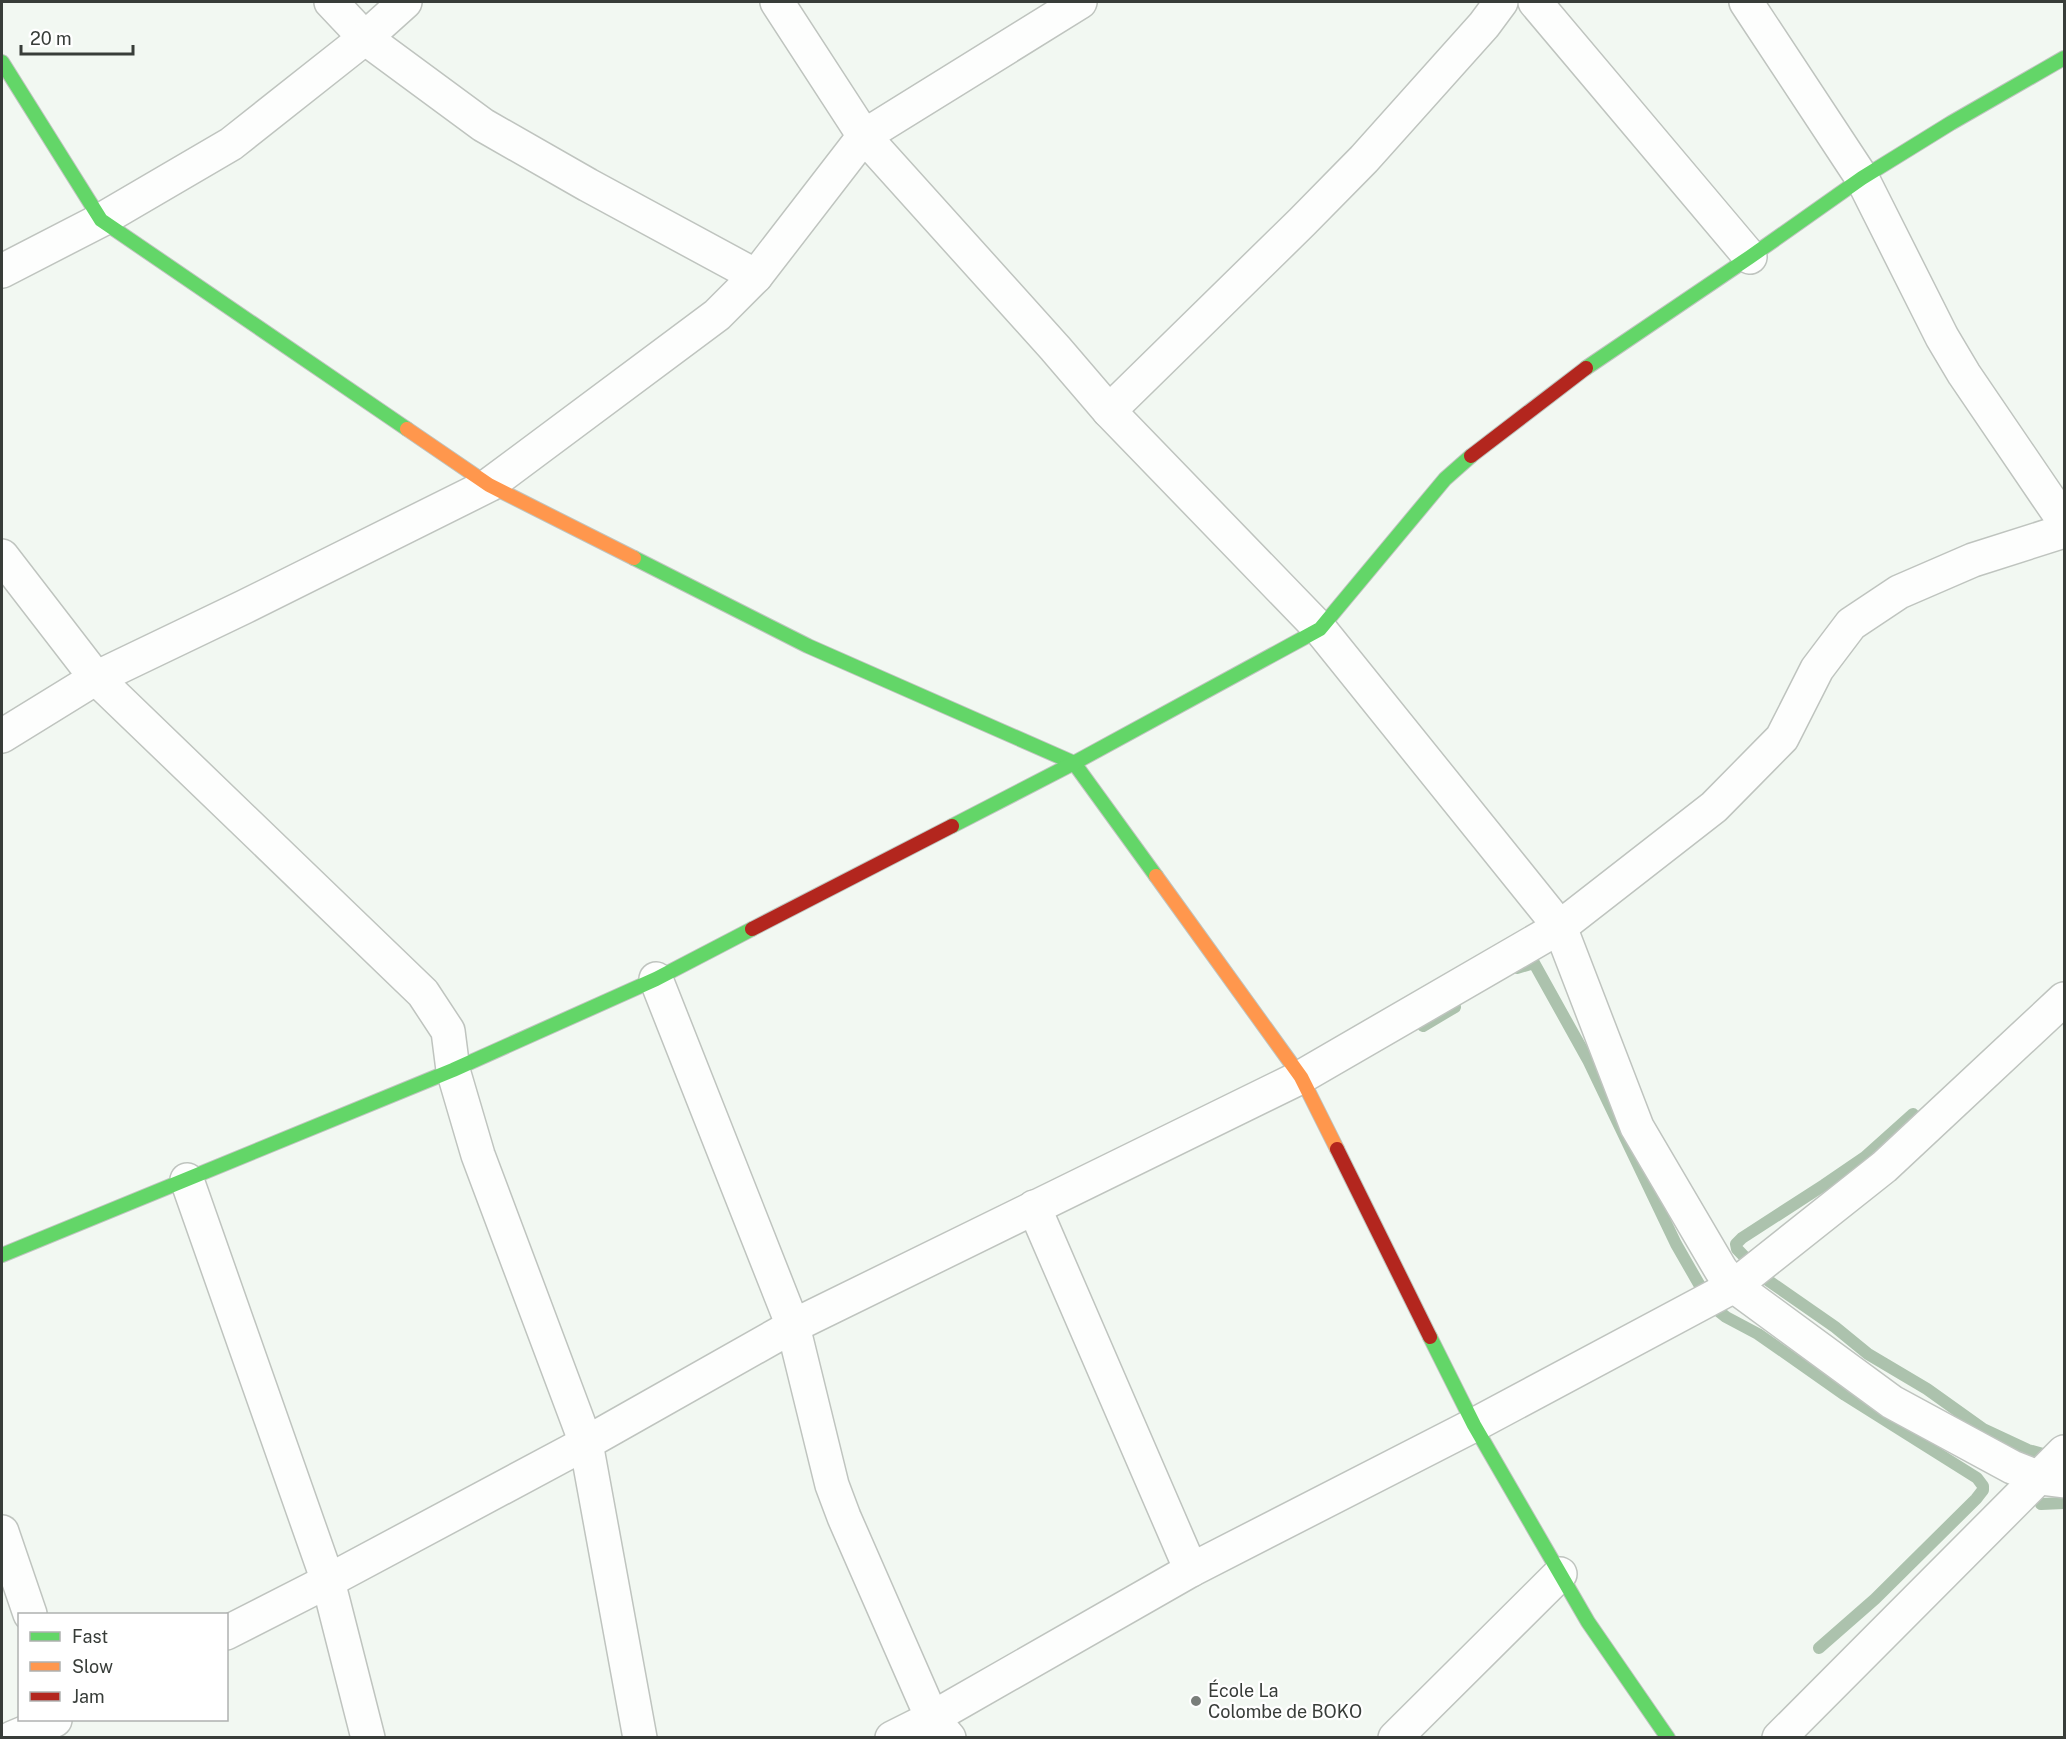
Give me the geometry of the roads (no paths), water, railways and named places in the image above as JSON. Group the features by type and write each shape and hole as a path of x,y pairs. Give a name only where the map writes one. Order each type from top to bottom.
{"street":[{"path":"331,2 365,38 483,125 588,186 756,276"},
{"path":"2,270 101,220 231,144 365,38 405,2"},
{"path":"777,2 864,136 1109,411 1320,629 1560,927 1637,1127 1721,1270 1734,1286 1892,1402 2012,1467 2052,1480"},
{"path":"2,736 96,678 489,485 717,315 756,276 864,136 1080,2"},
{"path":"1109,411 1364,159 1484,25 1500,2"},
{"path":"1535,2 1750,257"},
{"path":"1746,2 1862,178 1942,337 1971,384 2064,521"},
{"path":"2,1255 453,1070 656,979 1074,763 1320,629 1445,479 1470,457 1596,360 1750,257 1862,178 1951,123 2064,58"},
{"path":"2,62 101,220 489,485 808,646 1074,763 1301,1077 1474,1425 1588,1623 1668,1737"},
{"path":"228,1632 586,1443 793,1326 1301,1077 1560,927 1714,807 1782,738 1817,669 1851,624 1899,592 1962,564 2064,531"},
{"path":"2,555 96,678 423,993 448,1030 453,1070 478,1155 586,1443 640,1737"},
{"path":"656,979 793,1326 832,1485 940,1728"},
{"path":"892,1737 940,1728 1191,1570 1474,1425 1734,1286 1884,1167 2064,999"},
{"path":"187,1180 328,1581 368,1737"},
{"path":"1034,1208 1191,1570"},
{"path":"1779,1737 2052,1480 2064,1452"},
{"path":"2,1532 30,1613"},
{"path":"1395,1737 1560,1574"},
{"path":"12,1737 50,1721"},
{"path":"67,1721 72,1737"}],"waterway":[{"path":"1517,968 1534,963 1588,1060 1676,1244 1711,1305 1726,1317 1758,1334 1845,1395 1977,1478 1983,1486 1983,1490 1976,1499 1875,1599 1819,1648"},
{"path":"1423,1026 1455,1007"},
{"path":"1913,1114 1865,1157 1742,1238 1736,1244 1737,1249 1766,1279 1835,1327 1868,1354 1927,1389 1983,1429 2028,1450 2054,1457"},
{"path":"2041,1504 2064,1503"}],"place":[{"name":"École La Colombe de BOKO","path":"1196,1701"}]}
